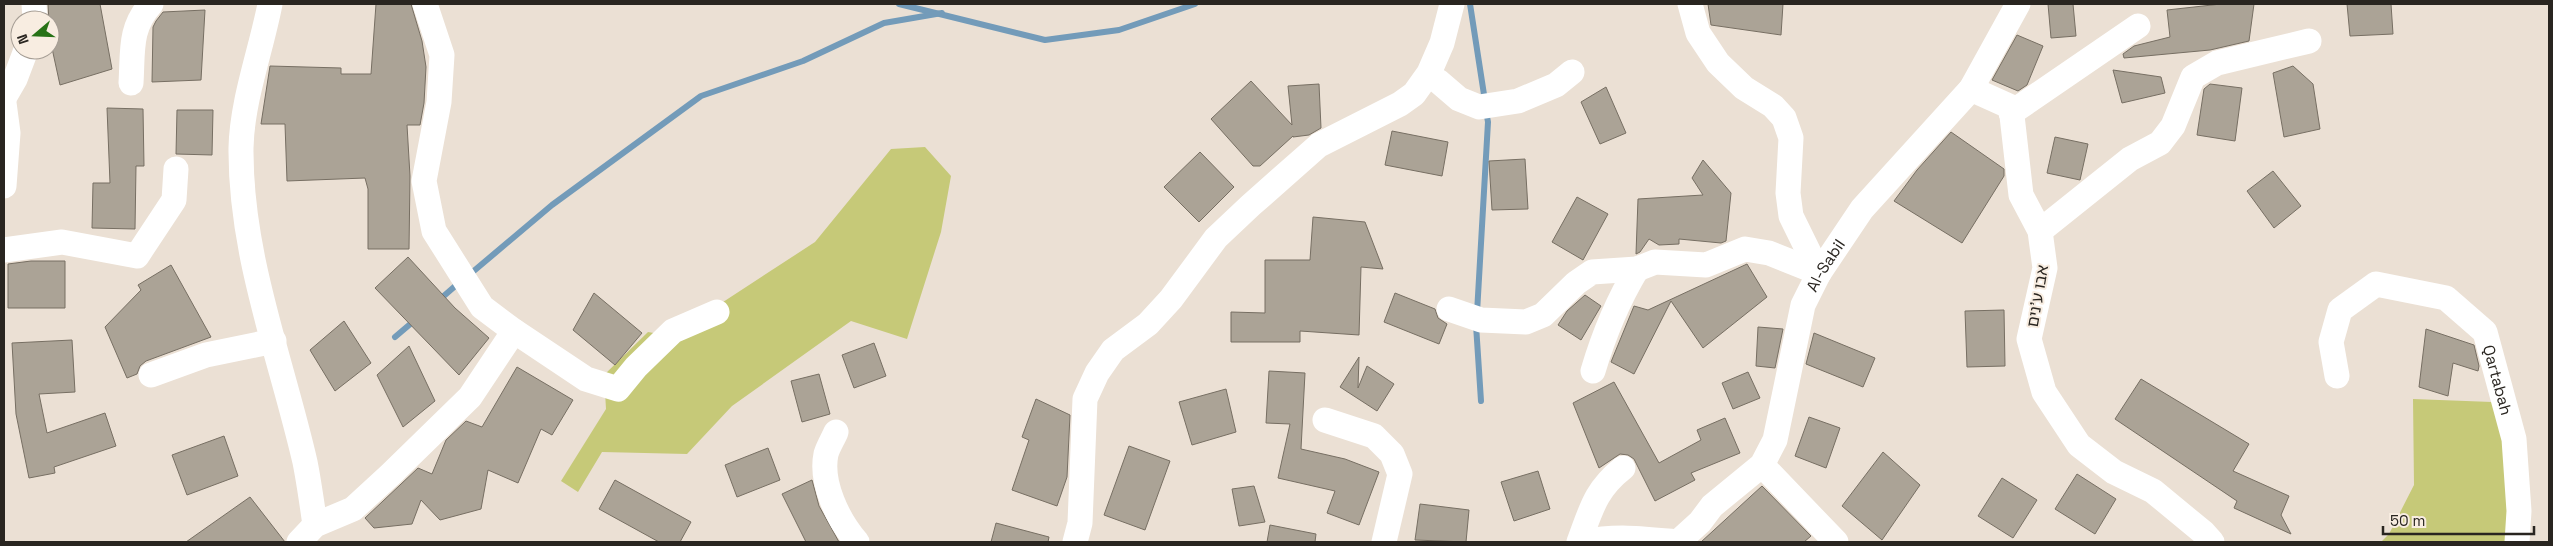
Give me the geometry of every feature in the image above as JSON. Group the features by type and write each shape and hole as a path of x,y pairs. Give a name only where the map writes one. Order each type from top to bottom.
{"street":[{"path":"131,84 134,32 141,15 151,4"},
{"path":"270,4 246,110 241,146 242,185 256,275 305,463 307,534 353,510 470,397 514,331"},
{"path":"425,4 432,20 442,55 439,102 424,181 434,231 482,307 514,331 586,379 618,389 636,367 673,330 717,312"},
{"path":"1075,542 1080,523 1085,399 1097,373 1114,350 1148,324 1171,298 1216,238 1258,198 1320,145 1400,104 1414,94 1429,73 1442,43 1452,4"},
{"path":"1690,4 1698,33 1718,63 1744,88 1773,106 1784,118 1791,138 1788,193 1791,216 1819,273"},
{"name":"Al-Sabil","path":"1678,542 1700,522 1712,506 1762,466 1775,440 1803,305 1819,273 1862,209 1971,89 2018,4"},
{"path":"2011,113 2138,26"},
{"path":"2040,231 2130,159 2160,142 2173,126 2193,77 2217,63 2309,41"},
{"path":"4,98 15,79 22,60"},
{"path":"1438,81 1459,99 1480,107 1518,101 1556,85 1572,72"},
{"path":"1971,89 2011,107 2011,113"},
{"path":"4,103 8,133 4,186"},
{"name":"אבו ע'נים","path":"2011,113 2022,195 2040,231 2046,268 2029,338 2044,392 2079,445 2114,472 2153,491 2204,533 2212,542"},
{"path":"4,250 62,242 138,256 174,200 176,169"},
{"path":"1449,309 1481,320 1526,322 1551,309 1584,276 1592,272 1637,269 1655,262 1706,265 1745,249 1769,253 1819,273"},
{"path":"1594,371 1605,333 1618,302 1637,269"},
{"name":"Qartabah","path":"2337,376 2332,342 2340,310 2376,284 2446,298 2485,332 2514,439 2519,511 2517,542"},
{"path":"151,375 206,355 274,341"},
{"path":"1325,420 1374,436 1392,454 1400,474 1384,542"},
{"path":"836,432 826,454 826,481 839,515 857,542"},
{"path":"1762,466 1836,542"},
{"path":"1579,542 1597,495 1606,481 1623,468"},
{"path":"1585,542 1598,539 1636,538 1678,542"}],"green space":[{"path":"925,147 951,176 941,232 907,339 851,321 732,406 687,454 602,452 578,492 561,481 606,409 604,375 648,332 671,336 815,242 891,149"},
{"path":"2413,399 2492,402 2511,453 2509,542 2381,542 2389,534 2414,485"}],"building":[{"path":"48,4 100,4 112,69 60,85 55,60 60,60 60,10 48,10"},
{"path":"376,4 411,4 422,41 426,67 424,103 420,125 407,125 410,176 409,249 368,249 368,189 365,178 287,181 285,124 261,124 270,66 341,68 341,74 371,74"},
{"path":"1708,4 1783,4 1781,35 1711,25"},
{"path":"2048,4 2073,4 2076,36 2051,38"},
{"path":"2221,4 2254,4 2249,41 2210,50 2124,58 2123,54 2134,46 2170,37 2167,10"},
{"path":"2347,4 2391,4 2393,34 2350,36"},
{"path":"205,10 201,80 152,82 153,27 156,21 163,12"},
{"path":"2017,35 2043,46 2027,85 2018,91 1992,80"},
{"path":"2293,66 2313,84 2320,129 2284,137 2273,73"},
{"path":"2113,70 2161,77 2165,93 2122,103"},
{"path":"1251,81 1292,125 1288,86 1319,84 1321,128 1309,135 1293,136 1260,166 1253,166 1211,119"},
{"path":"2210,84 2242,88 2235,141 2197,135 2204,89"},
{"path":"1606,87 1626,133 1600,144 1581,102"},
{"path":"107,108 143,109 144,166 136,166 135,229 92,228 93,183 110,183"},
{"path":"177,110 213,110 212,155 176,154"},
{"path":"1392,131 1448,142 1442,176 1385,165"},
{"path":"1951,132 2004,169 2004,176 1962,243 1894,201 1917,170"},
{"path":"2055,137 2088,144 2080,180 2047,173"},
{"path":"1200,152 1234,187 1199,222 1164,187"},
{"path":"1525,159 1528,209 1492,210 1489,161"},
{"path":"1703,160 1731,193 1726,241 1721,243 1679,239 1679,244 1659,245 1649,239 1640,252 1636,254 1638,199 1703,195 1692,178"},
{"path":"2273,171 2301,206 2274,228 2247,191"},
{"path":"1577,197 1608,214 1583,260 1552,242"},
{"path":"1313,217 1365,222 1383,269 1361,267 1359,335 1300,331 1300,342 1231,342 1231,312 1265,313 1265,260 1310,260"},
{"path":"408,257 455,308 489,338 459,375 375,288"},
{"path":"31,261 65,261 65,308 8,308 8,264"},
{"path":"1747,264 1767,297 1703,348 1671,301 1634,374 1611,362 1634,306 1648,310"},
{"path":"171,265 211,337 146,361 140,366 137,374 127,378 105,327 141,290 138,285"},
{"path":"594,293 642,333 615,365 573,330"},
{"path":"1395,293 1435,309 1438,318 1447,324 1439,344 1384,322"},
{"path":"1585,295 1601,306 1581,340 1558,325 1567,311"},
{"path":"2004,310 2005,366 1967,367 1965,311"},
{"path":"344,321 371,363 335,391 310,350"},
{"path":"1758,327 1783,329 1775,368 1756,366"},
{"path":"2426,329 2474,345 2479,366 2478,371 2453,363 2448,396 2419,387"},
{"path":"1814,333 1875,358 1863,387 1806,364"},
{"path":"72,340 75,392 39,394 47,433 105,413 116,446 54,467 55,473 29,478 16,414 12,343"},
{"path":"874,343 886,376 854,388 842,355"},
{"path":"409,346 435,401 403,427 377,375"},
{"path":"1359,357 1358,388 1367,366 1394,384 1377,411 1340,387"},
{"path":"517,367 573,400 552,435 541,429 518,483 488,470 481,509 440,520 421,500 412,524 374,528 365,518 418,468 432,474 446,440 466,421 482,427"},
{"path":"1269,371 1305,373 1301,449 1345,459 1379,472 1359,525 1327,513 1335,491 1278,478 1290,424 1266,423"},
{"path":"1748,372 1760,398 1733,409 1722,383"},
{"path":"819,374 830,414 802,422 791,381"},
{"path":"2141,379 2249,444 2233,471 2289,496 2281,515 2291,534 2234,508 2237,501 2115,419"},
{"path":"1614,382 1659,463 1701,440 1697,430 1725,418 1740,453 1691,473 1695,480 1655,501 1634,459 1628,455 1620,454 1599,468 1573,403"},
{"path":"1226,389 1236,432 1192,445 1179,402"},
{"path":"1036,399 1070,415 1067,477 1057,506 1012,490 1029,440 1022,437"},
{"path":"1809,417 1840,428 1826,468 1795,456"},
{"path":"224,436 238,476 187,495 172,455"},
{"path":"1129,446 1170,461 1145,530 1104,515"},
{"path":"768,448 780,480 737,497 725,465"},
{"path":"1883,452 1920,485 1882,540 1842,506"},
{"path":"1538,471 1550,509 1514,521 1501,482"},
{"path":"2077,474 2116,499 2095,534 2055,509"},
{"path":"2002,478 2037,500 2013,538 1978,516"},
{"path":"615,480 691,522 680,542 659,542 599,509"},
{"path":"812,480 819,506 839,542 806,542 782,494"},
{"path":"1254,486 1265,522 1239,526 1232,489"},
{"path":"1762,486 1811,536 1804,542 1701,542"},
{"path":"250,497 285,542 186,542"},
{"path":"1420,504 1469,510 1466,542 1415,540"},
{"path":"996,523 1049,537 1048,542 991,542"},
{"path":"1270,525 1316,534 1315,542 1267,542"}],"waterway":[{"path":"899,4 1045,40 1119,30 1195,4"},
{"path":"1470,4 1485,101"},
{"path":"469,275 552,205 701,96 803,61 884,23 942,13"},
{"path":"1477,313 1488,122 1486,111"},
{"path":"438,301 461,281"},
{"path":"395,337 415,320"},
{"path":"1476,325 1481,401"}]}
